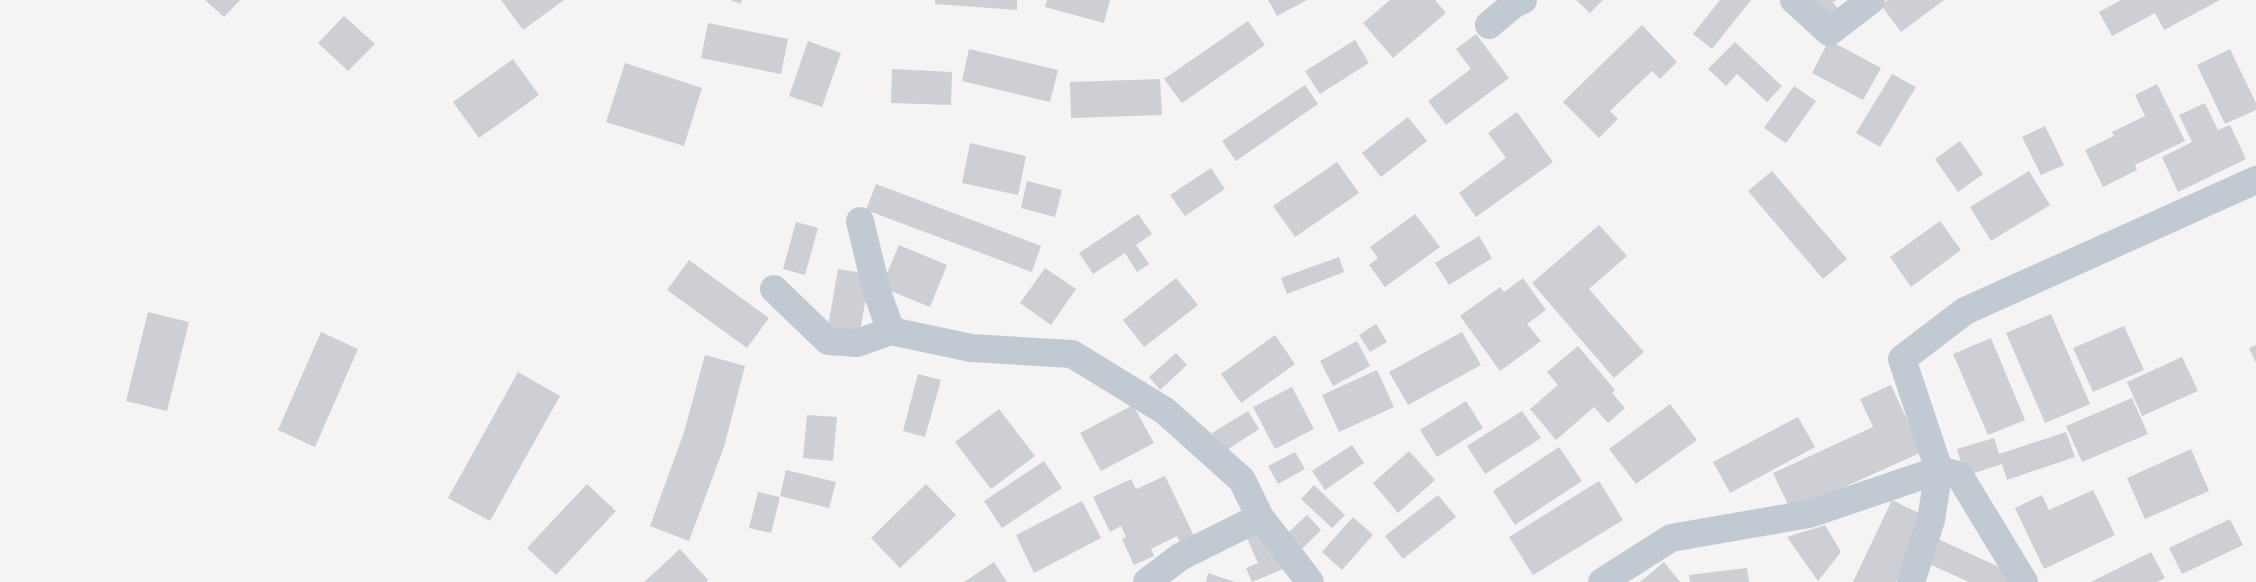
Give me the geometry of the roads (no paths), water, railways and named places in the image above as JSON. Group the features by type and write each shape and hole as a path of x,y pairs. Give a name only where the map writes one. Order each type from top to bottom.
{"street":[{"path":"1489,25 1514,4 1523,0"},
{"path":"1794,0 1829,32 1871,0"},
{"path":"1910,582 1931,520 1940,470 1902,359 1965,311 2256,180"},
{"path":"860,221 877,292 891,331"},
{"path":"774,289 828,341 857,344 891,331 971,348 1072,354 1165,411 1242,480 1260,517 1310,582"},
{"path":"1602,582 1671,538 1809,514 1940,470 1959,474 1996,532 2024,582"},
{"path":"1147,582 1180,556 1260,517"}]}
